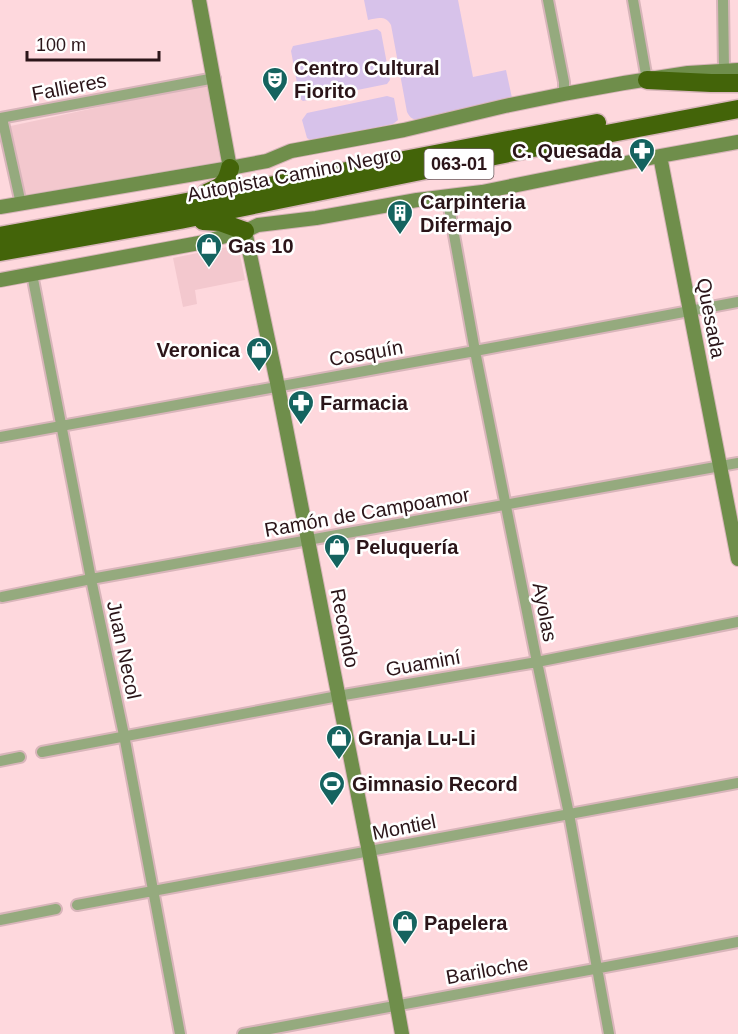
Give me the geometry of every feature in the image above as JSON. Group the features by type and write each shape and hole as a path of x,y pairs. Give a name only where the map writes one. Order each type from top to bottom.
{"highway":[{"path":"647,80 738,83"},
{"name":"Autopista Camino Negro","path":"0,252 180,212 738,96"},
{"name":"Autopista Camino Negro","path":"0,236 180,212 738,109"},
{"path":"180,212 219,188 228,179 230,168"},
{"path":"180,212 245,231"}],"street":[{"path":"200,0 230,168"},
{"path":"548,0 564,82 564,94"},
{"path":"633,0 647,80"},
{"path":"0,207 267,161 291,151 404,130 564,94 688,73 731,70 723,0"},
{"name":"Fallieres","path":"1,118 215,78"},
{"path":"1,118 21,204"},
{"path":"0,280 199,243 266,223 316,218 482,192 738,142"},
{"name":"Quesada","path":"660,156 738,559"},
{"name":"Ayolas","path":"447,196 609,1034"},
{"name":"Recondo","path":"245,231 309,541 402,1034"},
{"name":"Juan Necol","path":"32,274 91,579 124,735 180,1034"},
{"name":"Cosquín","path":"0,437 738,302"},
{"name":"Ramón de Campoamor","path":"2,597 738,463"},
{"name":"Guaminí","path":"42,752 338,696 537,662 738,622"},
{"path":"0,761 20,757"},
{"name":"Montiel","path":"77,905 738,783"},
{"path":"0,920 56,909"},
{"name":"Bariloche","path":"243,1034 738,942"}],"shaded area":[{"path":"364,0 458,0 473,77 506,70 512,98 415,120 407,112 391,25 384,18 368,20"},
{"path":"377,29 381,32 390,80 387,84 303,101 300,99 291,51 293,46"},
{"path":"211,83 223,161 24,195 6,127"},
{"path":"387,96 394,98 398,120 393,124 312,141 307,138 302,120 307,113"},
{"name":"Gas 10","path":"232,246 239,250 245,280 195,290 197,304 183,307 173,258"}],"place":[{"name":"Centro Cultural Fiorito","path":"275,103"},
{"name":"C. Quesada","path":"642,174"},
{"name":"Carpinteria Difermajo","path":"400,236"},
{"name":"Gas 10","path":"209,269"},
{"name":"Veronica","path":"259,373"},
{"name":"Farmacia","path":"301,426"},
{"name":"Peluquería","path":"337,570"},
{"name":"Granja Lu-Li","path":"339,761"},
{"name":"Gimnasio Record","path":"332,807"},
{"name":"Papelera","path":"405,946"}]}
